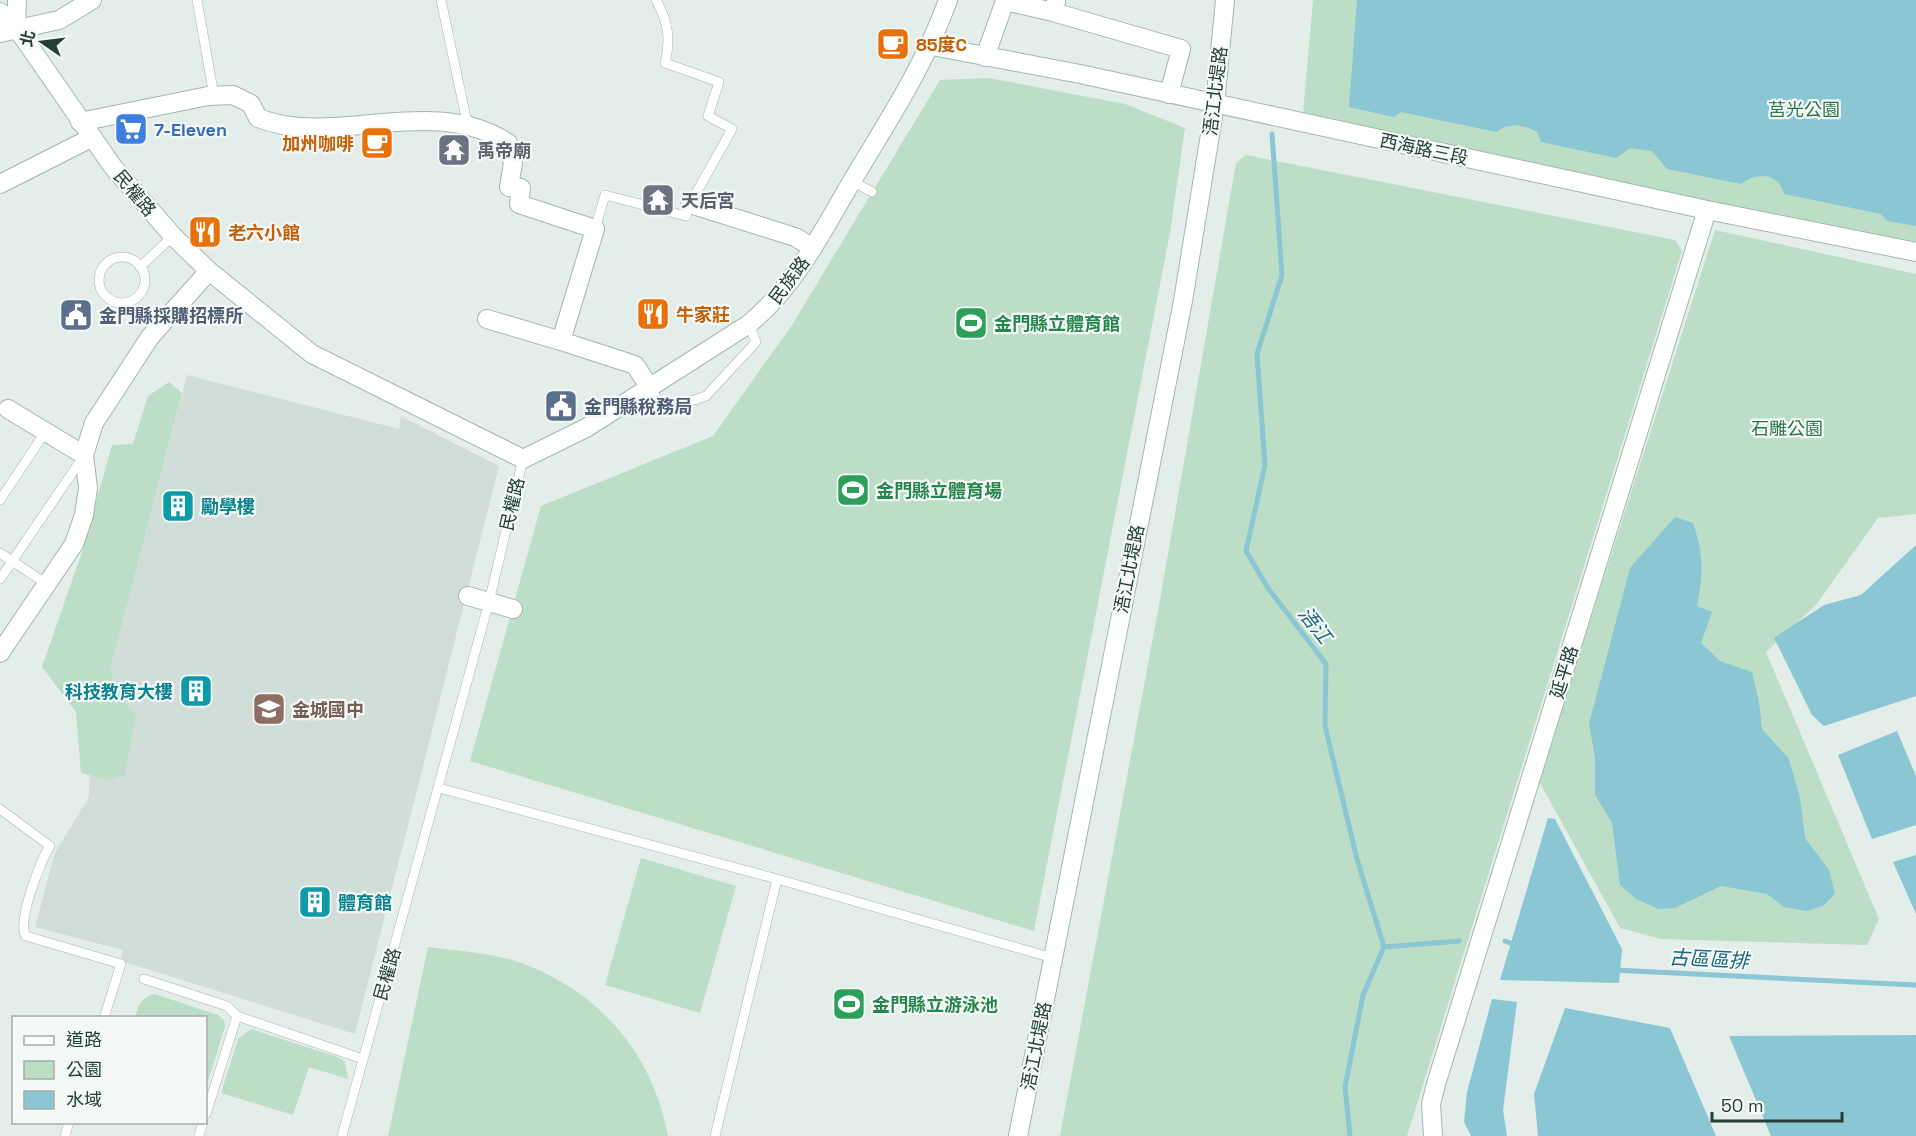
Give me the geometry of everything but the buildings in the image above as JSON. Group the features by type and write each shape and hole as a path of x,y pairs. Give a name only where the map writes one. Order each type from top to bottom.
{"street":[{"path":"17,0 8,30 59,20 92,0"},
{"name":"民族路","path":"523,459 586,428 650,388 749,324 782,293 813,248 932,46 948,0"},
{"name":"浯江北堤路","path":"1018,1136 1183,301 1215,104 1225,0"},
{"path":"985,57 1005,1 1055,6 1182,49 1169,93"},
{"name":"民權路","path":"0,12 8,30 90,138 173,236 209,271 312,354 523,459"},
{"name":"西海路三段","path":"932,46 1169,93 1707,210 1916,252"},
{"path":"80,122 233,94 251,104 258,118 285,126 441,120 494,134 508,143 513,163 508,187 521,188 519,204 595,229 561,341"},
{"path":"0,184 90,138"},
{"path":"690,204 795,237 813,248"},
{"name":"延平路","path":"1433,1136 1431,1104 1436,1084 1707,210"},
{"path":"1,648 74,544 84,515 88,488 84,454 94,423 130,364 158,328 209,271"},
{"path":"487,319 635,365 650,388"},
{"path":"6,412 46,431 84,454"},
{"path":"468,597 513,609"}],"lane":[{"path":"197,0 214,96"},
{"path":"441,0 468,127"},
{"path":"595,229 605,195 686,216 690,204 732,129 708,116 719,82 665,63 669,33 656,0"},
{"path":"852,181 872,192"},
{"path":"140,267 173,236"},
{"path":"128,258 140,267 145,281 140,294 135,299 128,303 114,302 102,292 99,278 101,270 112,260 128,258"},
{"path":"650,388 664,410 706,396 756,342 749,324"},
{"path":"0,500 46,431"},
{"path":"0,579 84,454"},
{"name":"民權路","path":"342,1136 489,602 523,459"},
{"path":"0,553 47,584"},
{"path":"439,788 777,879 1053,958"},
{"path":"0,809 50,846 32,890 23,932 33,939 121,964 104,1016"},
{"path":"715,1136 777,879"},
{"path":"144,979 227,1006 237,1016 363,1059"},
{"path":"207,1111 237,1016"}],"shaded area":[{"name":"金城國中","path":"187,375 399,429 401,416 499,466 355,1034 121,961 123,950 35,927 55,853 89,797 90,748"}],"green space":[{"name":"莒光公園","path":"1313,0 1916,0 1916,246 1303,114"},
{"name":"金門縣立體育場","path":"989,78 1125,104 1185,128 1170,233 1034,931 470,761 541,506 713,436 792,325 940,80"},
{"path":"1246,155 1675,240 1682,251 1407,1136 1060,1136 1160,600 1236,163"},
{"name":"石雕公園","path":"1715,230 1916,274 1916,514 1878,518 1816,605 1766,652 1879,919 1867,945 1661,939 1620,928 1539,781"},
{"path":"169,382 182,393 110,671 120,697 136,715 125,775 110,780 81,773 76,712 42,667 82,552 112,445 133,444 148,396"},
{"path":"641,858 736,886 700,1013 605,985"},
{"path":"428,947 513,960 552,976 577,992 619,1030 636,1054 650,1079 661,1107 668,1136 388,1136"},
{"path":"155,994 218,1015 224,1020 225,1027 207,1084 207,1016 135,1016 139,1005 150,995"},
{"path":"251,1029 340,1058 345,1062 348,1079 309,1067 293,1115 221,1093 238,1039"}],"water":[{"name":"莒光公園","path":"1357,0 1916,0 1916,226 1887,221 1881,214 1784,194 1777,181 1766,176 1753,177 1741,184 1667,169 1652,151 1630,148 1616,158 1541,142 1537,132 1521,126 1511,125 1496,132 1401,112 1394,117 1349,107"},
{"path":"1675,517 1693,523 1699,545 1701,574 1697,606 1712,612 1701,643 1720,661 1752,672 1762,729 1789,759 1800,798 1805,838 1829,870 1835,894 1823,906 1807,911 1784,907 1767,894 1721,886 1675,908 1658,909 1636,899 1620,885 1612,823 1595,795 1595,757 1589,724 1630,568"},
{"path":"1916,545 1916,696 1824,726 1812,715 1774,638 1824,605 1861,595"},
{"path":"1897,731 1916,776 1916,825 1872,839 1838,755"},
{"path":"1548,818 1555,819 1622,949 1619,983 1500,980"},
{"path":"1916,855 1916,914 1893,862"},
{"path":"1492,999 1517,1002 1503,1110 1507,1136 1471,1136 1464,1122 1467,1092"},
{"path":"1565,1008 1670,1028 1716,1136 1538,1136 1534,1094"},
{"path":"1916,1035 1916,1136 1771,1136 1729,1036"}],"waterway":[{"name":"浯江","path":"1272,134 1282,275 1257,354 1265,465 1246,551 1268,588 1326,664 1325,726 1357,859 1384,947 1363,995 1345,1087 1350,1136"},
{"name":"古區區排","path":"1384,947 1459,941"},
{"name":"古區區排","path":"1505,941 1516,945"},
{"name":"古區區排","path":"1614,970 1915,985"}],"place":[{"name":"85度C","path":"893,44"},
{"name":"7-Eleven","path":"131,129"},
{"name":"加州咖啡","path":"377,143"},
{"name":"禹帝廟","path":"454,150"},
{"name":"天后宮","path":"658,200"},
{"name":"老六小館","path":"205,232"},
{"name":"牛家莊","path":"653,314"},
{"name":"金門縣採購招標所","path":"76,315"},
{"name":"金門縣立體育館","path":"971,323"},
{"name":"金門縣稅務局","path":"561,406"},
{"name":"金門縣立體育場","path":"853,490"},
{"name":"勵學樓","path":"178,506"},
{"name":"科技教育大樓","path":"196,691"},
{"name":"金城國中","path":"269,709"},
{"name":"體育館","path":"315,902"},
{"name":"金門縣立游泳池","path":"849,1004"}]}
